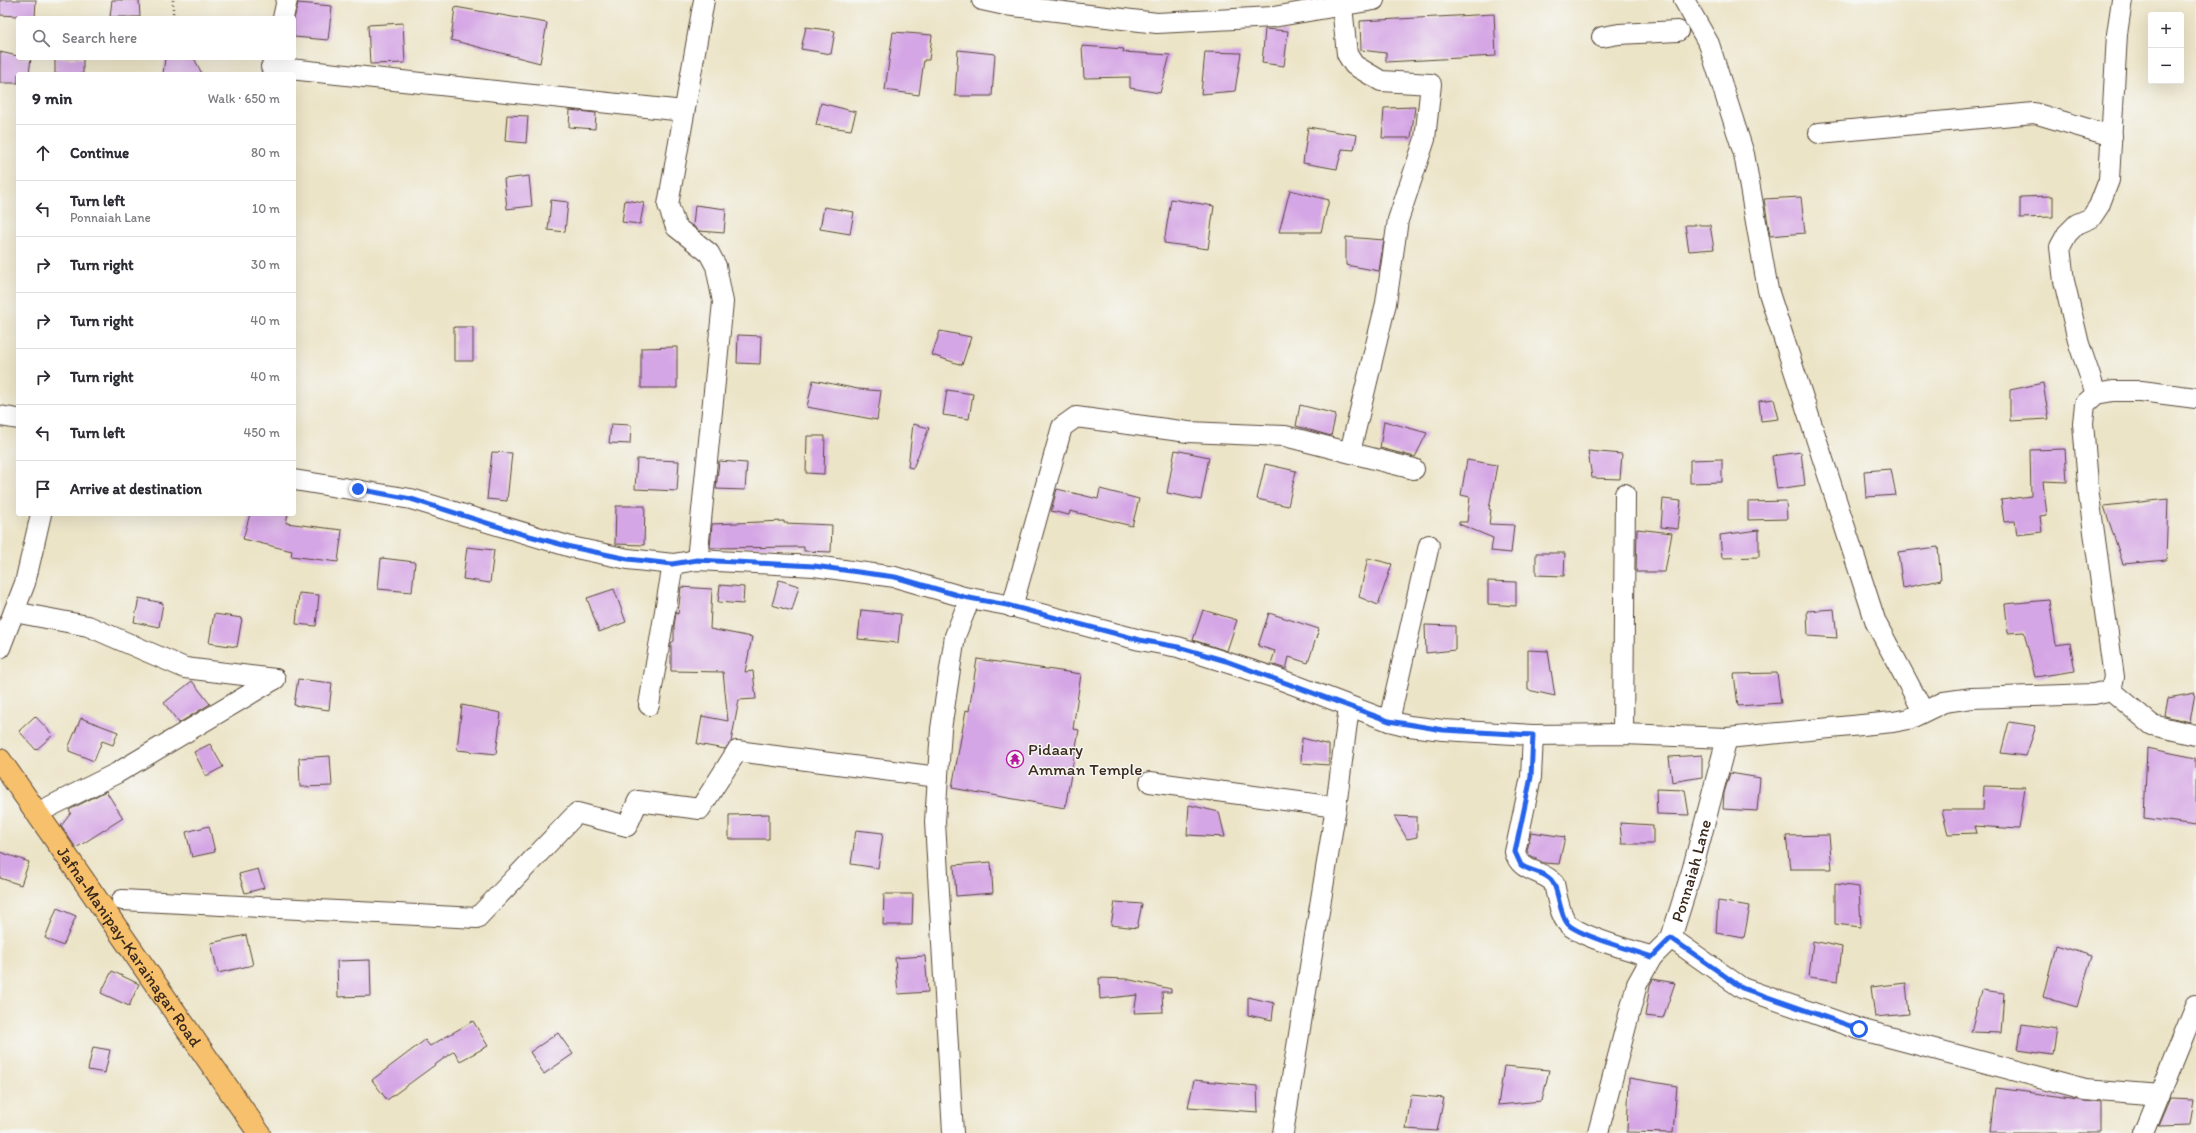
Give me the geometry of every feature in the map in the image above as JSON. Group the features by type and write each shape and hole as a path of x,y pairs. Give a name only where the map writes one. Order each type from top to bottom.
{"main road":[{"name":"Jafna-Manipay-Karainagar Road","path":"0,760 259,1133"}],"street":[{"path":"283,16 287,0"},
{"path":"697,560 723,302 716,266 709,253 676,226 668,205 704,0"},
{"path":"982,0 1004,5 1157,23 1273,17 1374,0"},
{"path":"1684,0 1709,44 1744,154 1768,290 1876,623 1923,711"},
{"path":"2096,394 2074,323 2064,281 2060,247 2067,234 2077,224 2091,218 2099,206 2109,180 2117,34 2122,0"},
{"path":"1342,6 1347,54 1354,65 1381,81 1431,84 1425,138 1398,220 1386,303 1350,452"},
{"path":"1602,37 1620,34 1678,31"},
{"path":"271,66 684,111"},
{"path":"1819,133 2034,113 2112,136"},
{"path":"2111,690 2114,677 2089,496 2083,423 2086,404 2096,394 2113,391 2141,391 2196,398"},
{"path":"0,416 16,419"},
{"path":"1012,607 1062,428 1076,417 1188,432 1284,436 1414,469"},
{"path":"296,480 411,499 571,547 628,559 672,564 697,560 814,566 895,577 970,598 1012,607 1140,640 1178,647 1279,679 1389,721 1443,730 1533,735 1623,734 1727,738 1892,722 1909,719 1944,702 1972,698 2094,694 2111,690"},
{"path":"1623,734 1625,494"},
{"path":"0,648 24,583 41,516"},
{"path":"1389,721 1429,545"},
{"path":"650,705 672,564"},
{"path":"953,1133 935,822 941,729 955,636 970,598"},
{"path":"14,612 88,626 185,668 275,679 117,773 37,813"},
{"path":"2111,690 2152,725 2196,735"},
{"path":"1283,1133 1336,807 1349,707"},
{"path":"1533,735 1531,777 1515,852 1516,858 1521,865 1527,869 1539,873 1554,882 1558,902 1567,923 1589,935 1652,957"},
{"name":"Ponnaiah Lane","path":"1598,1133 1637,984 1652,957 1671,938 1692,871 1727,738"},
{"path":"122,900 477,918 577,813 626,826 638,801 700,809 737,751 938,777"},
{"path":"1150,782 1336,807"},
{"path":"1671,938 1742,988 1859,1029 2085,1089 2160,1094"},
{"path":"2144,1133 2196,1005"}],"path":[{"path":"173,0 173,16"}],"building":[{"path":"0,0 36,0 35,16 0,15"},
{"path":"112,0 139,0 140,16 110,16"},
{"path":"298,3 332,6 328,40 296,37 296,16 295,16"},
{"path":"455,7 547,23 540,63 451,40"},
{"path":"1494,14 1496,56 1386,62 1386,53 1361,50 1360,21"},
{"path":"403,23 405,63 370,64 368,25"},
{"path":"806,27 835,31 831,54 801,49"},
{"path":"1265,29 1288,31 1284,66 1262,63"},
{"path":"893,32 932,35 929,60 924,60 919,95 885,90"},
{"path":"1082,46 1124,49 1123,52 1170,55 1160,93 1130,88 1130,77 1084,78"},
{"path":"958,50 995,54 992,96 955,96"},
{"path":"0,52 16,56 16,60 31,60 29,72 16,72 16,83 0,83"},
{"path":"1205,52 1241,53 1235,91 1201,94"},
{"path":"55,60 83,60 83,72 55,72"},
{"path":"165,60 195,60 201,72 163,72"},
{"path":"821,103 856,112 851,130 816,125"},
{"path":"1415,107 1411,138 1382,138 1384,108"},
{"path":"570,110 596,113 595,129 569,127"},
{"path":"507,115 528,116 526,143 505,141"},
{"path":"1308,127 1357,135 1354,150 1342,149 1337,169 1303,163"},
{"path":"529,176 532,206 507,209 504,179"},
{"path":"1290,190 1329,200 1321,232 1279,232"},
{"path":"2053,196 2053,217 2020,218 2020,197"},
{"path":"1801,197 1805,233 1770,236 1764,199"},
{"path":"1171,199 1214,206 1208,249 1164,243"},
{"path":"551,200 568,202 565,232 548,230"},
{"path":"625,200 644,203 640,224 622,222"},
{"path":"695,205 726,209 724,233 699,231 693,226"},
{"path":"824,207 854,212 850,234 820,229"},
{"path":"1685,225 1710,225 1714,249 1689,251"},
{"path":"1346,237 1384,240 1379,271 1346,265"},
{"path":"454,327 473,327 473,361 454,361"},
{"path":"940,331 971,337 962,365 932,355"},
{"path":"738,335 761,336 760,364 737,363"},
{"path":"677,347 677,388 641,388 641,348"},
{"path":"813,380 858,389 881,391 877,420 807,407"},
{"path":"2043,383 2049,419 2010,421 2010,390"},
{"path":"947,390 973,394 969,419 943,415"},
{"path":"1774,399 1779,419 1761,421 1759,401"},
{"path":"1300,405 1336,414 1331,436 1296,426"},
{"path":"1384,421 1427,433 1415,457 1380,448"},
{"path":"611,424 631,425 630,444 609,443"},
{"path":"913,424 929,428 913,468 908,467"},
{"path":"807,436 825,436 824,474 806,473"},
{"path":"2065,449 2067,482 2043,481 2047,515 2040,516 2042,532 2017,535 2015,521 2004,522 2001,500 2031,496 2030,450"},
{"path":"1175,450 1209,457 1201,500 1167,493"},
{"path":"1588,451 1622,454 1620,479 1592,478"},
{"path":"492,452 512,453 507,501 487,499"},
{"path":"1801,452 1805,485 1777,489 1772,456"},
{"path":"637,459 679,461 677,491 635,489"},
{"path":"1722,459 1722,482 1690,483 1690,460"},
{"path":"1467,460 1497,465 1489,509 1491,510 1489,524 1514,525 1511,553 1491,551 1493,538 1459,524 1459,522 1467,522 1470,497 1461,495"},
{"path":"719,461 747,463 745,490 716,489"},
{"path":"1265,464 1296,471 1288,506 1257,499"},
{"path":"1891,469 1896,495 1866,497 1864,471"},
{"path":"1057,489 1098,499 1100,489 1139,499 1132,526 1070,511 1069,515 1051,511"},
{"path":"1663,499 1681,501 1678,529 1661,527"},
{"path":"2168,499 2166,560 2123,564 2104,506"},
{"path":"1786,501 1787,519 1748,520 1748,502"},
{"path":"616,506 645,506 644,545 615,544"},
{"path":"249,516 288,516 286,523 342,530 338,562 291,556 292,551 243,539"},
{"path":"784,521 784,523 832,525 831,552 804,551 804,547 710,548 712,524"},
{"path":"1637,529 1672,533 1665,572 1636,572"},
{"path":"1759,530 1759,557 1722,558 1720,535"},
{"path":"467,547 494,550 490,583 463,579"},
{"path":"1938,547 1941,580 1903,588 1898,552"},
{"path":"1536,553 1565,553 1564,576 1536,575"},
{"path":"381,558 415,562 412,592 378,589"},
{"path":"1368,558 1392,564 1378,605 1359,597"},
{"path":"779,580 799,586 792,611 772,605"},
{"path":"1488,581 1516,582 1516,606 1488,604"},
{"path":"720,585 744,587 743,604 718,602"},
{"path":"681,587 712,589 710,629 752,637 745,672 753,671 756,699 739,700 731,742 725,749 697,744 702,716 728,721 723,672 671,671 671,643 674,641 674,625 676,613 678,614"},
{"path":"614,589 626,622 599,632 587,598"},
{"path":"299,593 319,595 316,626 296,624"},
{"path":"139,598 163,603 159,627 134,622"},
{"path":"2049,600 2056,645 2070,643 2075,671 2035,677 2024,632 2008,633 2005,604"},
{"path":"1834,609 1837,638 1808,636 1807,611"},
{"path":"861,610 901,614 898,643 858,639"},
{"path":"1203,610 1237,620 1227,651 1193,640"},
{"path":"1269,613 1319,629 1308,663 1289,657 1286,669 1271,664 1275,651 1258,646"},
{"path":"214,614 242,618 237,647 209,643"},
{"path":"1425,625 1455,626 1455,650 1426,653"},
{"path":"1528,650 1548,651 1555,696 1528,690"},
{"name":"Pidaary Amman Temple","path":"977,659 1081,674 1073,729 1079,730 1065,808 952,788 966,710 969,711"},
{"path":"1777,673 1781,703 1738,706 1734,674"},
{"path":"298,679 332,683 329,710 294,705"},
{"path":"192,681 210,704 179,723 164,703"},
{"path":"2195,693 2190,722 2165,716 2168,698"},
{"path":"462,705 501,713 496,754 457,750"},
{"path":"35,716 53,735 36,750 19,731"},
{"path":"81,718 118,732 113,745 102,741 94,761 69,751 69,746"},
{"path":"2009,722 2036,726 2026,756 2001,753"},
{"path":"1302,738 1329,745 1329,765 1301,763"},
{"path":"210,744 223,767 206,776 194,752"},
{"path":"2147,748 2196,758 2196,825 2144,818"},
{"path":"1702,755 1702,777 1672,782 1669,757"},
{"path":"330,756 332,786 300,787 299,758"},
{"path":"1730,773 1760,778 1757,811 1723,809 1724,793"},
{"path":"1984,786 2025,787 2019,829 1975,826 1977,833 1948,834 1942,810 1983,810"},
{"path":"1656,789 1685,790 1689,815 1657,814"},
{"path":"106,791 123,818 76,848 61,826 71,813 69,810"},
{"path":"1189,805 1219,812 1225,837 1187,835"},
{"path":"769,814 769,839 729,839 729,815"},
{"path":"1394,816 1417,817 1417,837 1407,839"},
{"path":"1620,823 1653,825 1653,844 1622,844"},
{"path":"209,826 215,852 192,857 186,832"},
{"path":"856,830 883,833 878,868 851,864"},
{"path":"1531,832 1565,837 1559,864 1544,863 1530,856 1527,851"},
{"path":"1829,835 1832,869 1790,869 1786,836"},
{"path":"0,852 29,862 21,885 0,878"},
{"path":"991,862 993,893 956,896 954,865"},
{"path":"258,869 264,888 245,893 239,874"},
{"path":"1835,884 1859,887 1861,927 1835,924"},
{"path":"884,894 913,894 912,925 883,925"},
{"path":"1718,901 1750,906 1744,938 1716,933"},
{"path":"1115,902 1142,904 1137,928 1111,925"},
{"path":"57,908 76,916 63,946 45,938"},
{"path":"246,935 253,965 218,973 211,943"},
{"path":"1813,941 1842,947 1838,981 1809,977"},
{"path":"2056,945 2092,956 2077,1007 2043,997"},
{"path":"925,956 928,992 898,994 895,958"},
{"path":"370,960 371,996 338,997 337,961"},
{"path":"112,971 139,984 129,1006 101,993"},
{"path":"1099,978 1126,979 1171,989 1171,992 1162,992 1163,1012 1134,1013 1137,995 1100,999"},
{"path":"1653,979 1675,983 1663,1018 1645,1016 1650,985"},
{"path":"1906,983 1909,1014 1875,1017 1871,987"},
{"path":"1981,990 2004,993 2001,1033 1971,1032"},
{"path":"1248,997 1274,1003 1272,1020 1248,1015"},
{"path":"473,1021 488,1046 460,1061 454,1051 387,1100 372,1080 425,1040 430,1046"},
{"path":"2022,1024 2057,1029 2053,1055 2018,1050"},
{"path":"558,1033 573,1054 544,1074 530,1052"},
{"path":"93,1047 110,1050 105,1073 88,1070"},
{"path":"1504,1066 1549,1070 1542,1101 1498,1105"},
{"path":"1629,1078 1677,1086 1673,1133 1627,1132"},
{"path":"1194,1080 1257,1086 1258,1112 1188,1107"},
{"path":"1996,1088 2101,1102 2101,1133 1991,1133"},
{"path":"1411,1095 1444,1098 1437,1131 1406,1129"},
{"path":"2171,1098 2193,1099 2189,1125 2159,1126"}],"place":[{"name":"Pidaary Amman Temple","path":"1015,759"}],"route":[{"path":"358,489 411,499 522,534 571,547 628,559 672,564 697,560 814,566 895,577 964,597 1007,605 1140,640 1178,647 1279,679 1349,707 1389,721 1409,726 1443,730 1533,735 1531,777 1526,794 1522,822 1515,852 1516,858 1521,865 1527,869 1539,873 1554,882 1558,902 1567,923 1589,935 1652,957 1671,938 1742,988 1859,1029"}]}
